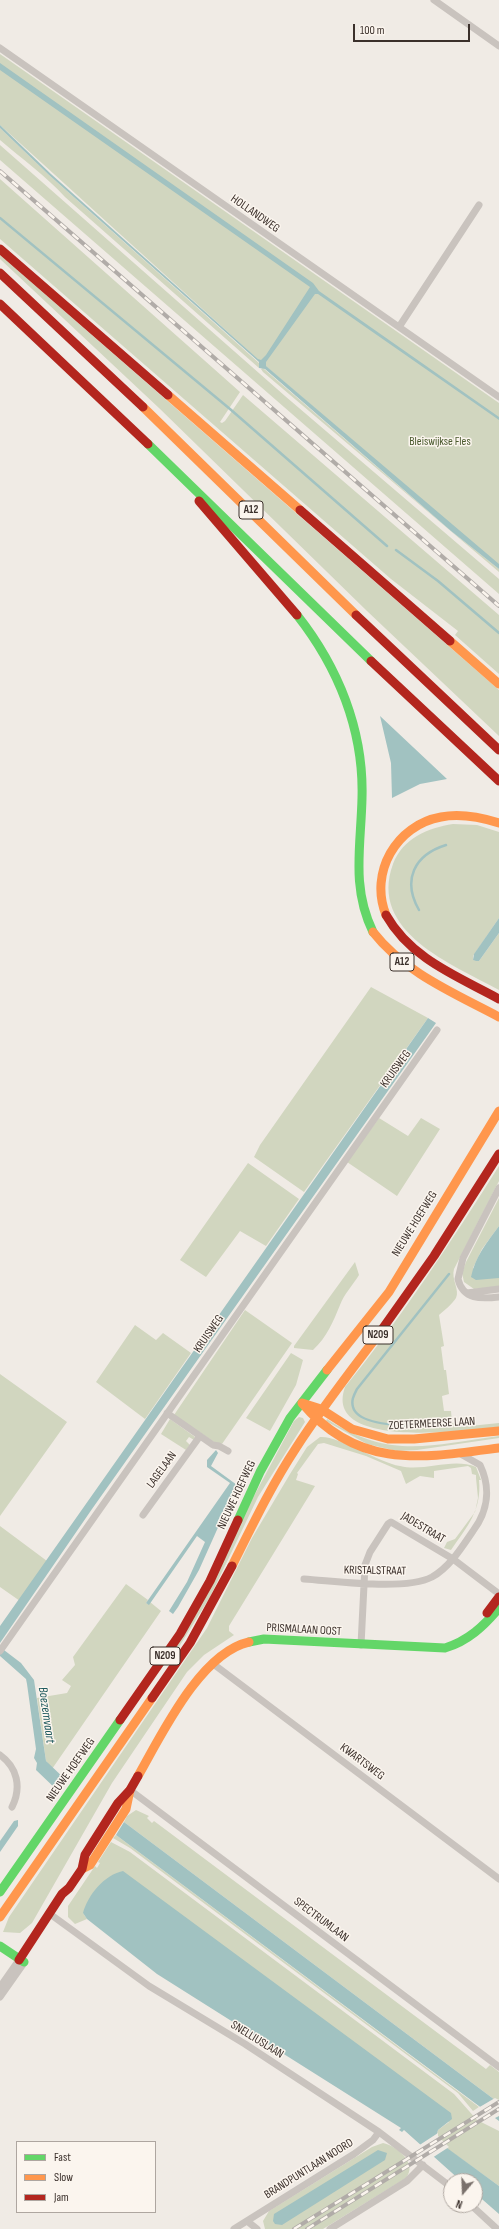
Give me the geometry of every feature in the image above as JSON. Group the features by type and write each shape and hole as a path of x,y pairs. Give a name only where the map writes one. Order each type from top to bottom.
{"main road":[{"name":"A12","path":"0,249 499,684"},
{"name":"A12","path":"0,273 126,390 375,633 499,750"},
{"name":"A12","path":"0,304 171,465 378,668 499,781"},
{"name":"A12","path":"171,465 220,528 300,616 319,643 338,680 352,722 360,760 362,808 357,879 361,905 374,935 387,949 405,964 499,1017"},
{"name":"A12","path":"499,823 475,817 453,816 439,817 418,825 403,835 392,848 383,867 380,889 381,902 388,920 403,940 433,962 499,999"},
{"name":"NIEUWE HOEFWEG","path":"0,1892 156,1669 199,1604 263,1465 290,1418 389,1292 499,1111"},
{"name":"NIEUWE HOEFWEG","path":"0,1917 190,1643 211,1608 242,1542 276,1480 314,1419 400,1306 499,1154"},
{"name":"ZOETERMEERSE LAAN","path":"302,1403 321,1409 352,1429 388,1439 414,1439 499,1432"},
{"path":"302,1403 314,1419 358,1446 380,1454 402,1458 417,1458 499,1448"},
{"name":"PRISMALAAN OOST","path":"477,1631 499,1596"},
{"name":"PRISMALAAN OOST","path":"22,1962 52,1916 62,1894 70,1888 82,1869 90,1864 126,1809 130,1790 178,1707 212,1663 237,1645 264,1639 445,1648 465,1640 477,1631 499,1608"},
{"path":"0,1946 22,1962"}],"street":[{"path":"434,0 499,46"},
{"name":"HOLLANDWEG","path":"0,48 499,397"},
{"path":"399,327 479,205"},
{"name":"KRUISWEG","path":"0,1651 437,1030"},
{"path":"499,1188 459,1268 458,1279 460,1286 465,1293 479,1299 499,1298"},
{"path":"465,1293 499,1289"},
{"path":"167,1413 213,1446 219,1446 228,1452"},
{"name":"LAGELAAN","path":"143,1516 200,1436"},
{"name":"KRISTALSTRAAT","path":"304,1580 407,1584 421,1581 432,1576 453,1559 478,1525 484,1510 487,1492 480,1465 458,1453"},
{"name":"JADESTRAAT","path":"365,1582 365,1565 367,1558 388,1524 391,1522 453,1559 499,1596"},
{"path":"361,1645 365,1582"},
{"name":"KWARTSWEG","path":"212,1663 499,1879"},
{"path":"0,1755 10,1762 16,1774 17,1794 12,1807"},
{"name":"SPECTRUMLAAN","path":"130,1790 499,2067"},
{"name":"SNELLIUSLAAN","path":"52,1916 149,1986 245,2044 379,2132 443,2181"},
{"name":"PRISMALAAN OOST","path":"0,1987 22,1962"},
{"name":"PRISMALAAN OOST","path":"0,1997 22,1962"},
{"name":"BRANDPUNTLAAN NOORD","path":"234,2229 354,2154 373,2140 379,2132"},
{"path":"330,2229 407,2181 423,2165"},
{"path":"480,2213 497,2229"},
{"path":"247,2220 257,2229"}],"green space":[{"name":"Bleiswijkse Fles","path":"0,54 499,403 499,566 262,363 0,125"},
{"path":"0,128 49,175 259,363 259,368 65,197 58,189 0,140"},
{"path":"0,145 285,396 499,579 499,594 0,160"},
{"path":"0,179 240,392 220,422 222,423 225,421 243,395 499,615 499,674 455,635 458,631 391,579 0,239"},
{"path":"0,255 499,690 499,736 367,611 159,408 0,259"},
{"path":"263,368 451,531 499,569 499,572 263,372 261,369"},
{"path":"453,824 477,825 499,832 499,918 473,956 473,960 479,961 499,933 499,990 438,957 419,943 403,927 392,909 388,888 393,864 397,855 403,847 417,836 434,828"},
{"path":"371,987 428,1018 304,1192 254,1157 260,1145"},
{"path":"379,1118 408,1136 421,1118 440,1129 397,1196 347,1162"},
{"path":"248,1163 299,1199 266,1246 240,1231 206,1277 180,1260"},
{"path":"499,1166 499,1181 454,1269 453,1273 457,1292 456,1298 439,1315 444,1346 441,1347 449,1394 442,1396 444,1411 451,1411 452,1422 460,1427 499,1423 499,1427 431,1433 402,1432 376,1429 355,1421 344,1407 345,1387 386,1334 425,1279"},
{"path":"499,1198 499,1226 482,1249 473,1268 499,1278 499,1287 474,1289 464,1282 462,1273 466,1262"},
{"path":"355,1262 359,1275 344,1297 326,1335 313,1350 294,1348 294,1346"},
{"path":"245,1310 292,1343 222,1444 214,1442 174,1415"},
{"path":"135,1325 156,1340 163,1333 191,1353 145,1419 96,1382"},
{"path":"291,1353 303,1360 296,1385 270,1431 246,1418"},
{"path":"0,1374 67,1422 0,1516"},
{"path":"299,1417 303,1418 305,1422 258,1497 210,1597 169,1663 166,1661 294,1421"},
{"path":"170,1419 195,1437 194,1440 189,1437 186,1441 190,1445 186,1450 161,1434"},
{"path":"327,1419 350,1432 371,1440 391,1445 431,1445 499,1436 499,1438 417,1450 397,1451 367,1444 326,1421"},
{"path":"320,1437 337,1440 381,1460 400,1466 419,1467 458,1463 476,1467 481,1480 479,1480 478,1500 475,1510 478,1498 476,1475 472,1474 471,1468 468,1466 434,1471 434,1478 420,1476 406,1484 401,1471 366,1456 324,1443 318,1444 297,1473 296,1480 315,1486 229,1626 229,1631 234,1635 204,1655 187,1672 112,1783 32,1923 20,1933 3,1932 9,1917 207,1628 252,1538 307,1447"},
{"path":"474,1514 468,1526 451,1550 444,1548 447,1542 455,1539"},
{"path":"0,1526 47,1561 20,1601 0,1587"},
{"path":"126,1584 148,1600 146,1603 149,1604 150,1602 161,1611 52,1769 46,1761 37,1698 67,1693 71,1686 62,1680 75,1665 73,1657"},
{"path":"136,1810 149,1816 147,1818 152,1823 154,1821 486,2069 490,2065 499,2072 499,2103 124,1822 127,1816"},
{"path":"116,1835 479,2107 473,2111 458,2093 130,1848 113,1838"},
{"path":"111,1842 130,1852 454,2094 477,2120 499,2131 499,2186 483,2173 442,2145 436,2137 438,2130 449,2122 83,1913 87,1919 75,1924 68,1917 68,1906 95,1866 97,1868 100,1863 98,1862"},
{"path":"383,2143 400,2151 408,2161 409,2172 406,2178 323,2229 265,2229 263,2221 269,2211 372,2147"}],"water":[{"path":"0,63 313,283 319,291 499,417 499,420 318,294 315,294 266,362 266,366 499,564 499,569 451,531 265,369 259,368 259,362 49,175 0,128 0,125 51,174 258,359 261,360 266,355 310,287 0,70"},
{"path":"380,716 447,779 420,784 392,798 391,763"},
{"path":"499,918 499,933 479,961 473,960 474,954"},
{"path":"428,1018 436,1023 92,1509 0,1643 0,1626"},
{"path":"499,1226 499,1278 476,1280 471,1277 475,1263 482,1250"},
{"path":"216,1450 218,1453 211,1466 237,1485 199,1570 173,1614 169,1611 187,1582 205,1542 197,1536 149,1605 146,1603 230,1483 207,1467 207,1460"},
{"path":"0,1647 21,1663 34,1680 46,1761 66,1780 58,1791 36,1770 37,1763 34,1758 36,1749 26,1679 0,1656"},
{"path":"18,1820 18,1826 0,1852 0,1841 14,1821"},
{"path":"124,1822 499,2103 499,2121 116,1835"},
{"path":"123,1871 451,2113 452,2119 438,2130 436,2137 443,2145 481,2173 452,2173 404,2130 402,2132 399,2130 401,2128 157,1974 87,1919 83,1913 89,1899 103,1881 116,1873"},
{"path":"378,2150 387,2153 385,2160 282,2225 275,2224 273,2221 274,2214"},
{"path":"483,2174 499,2186 499,2214 483,2200"}],"pier":[{"path":"495,2098 499,2100 499,2116 493,2119 478,2108"},
{"path":"438,2133 438,2136 449,2147 432,2158 418,2146"}],"waterway":[{"path":"0,218 230,409 387,546"},
{"path":"396,550 438,581 499,633"},
{"path":"419,910 414,899 412,889 414,870 426,855 435,849 446,845"},
{"path":"449,1274 357,1389 352,1402 353,1407 358,1414 368,1420 381,1423 412,1426 449,1425"}],"railway":[{"path":"0,171 499,606"},
{"path":"294,2229 499,2102"},
{"path":"307,2229 499,2109"}],"traffic: fast":[{"path":"148,444 371,661"},
{"path":"297,615 325,656 346,700 353,724 361,773 362,798 359,850 360,882 366,915 373,932"},
{"path":"238,1520 260,1472 290,1418 327,1370"},
{"path":"249,1642 264,1639 445,1648 461,1641 475,1632 499,1608"},
{"path":"0,1892 120,1720"},
{"path":"0,1946 24,1962"}],"traffic: slow":[{"path":"168,395 300,510"},
{"path":"143,407 356,615"},
{"path":"450,641 499,684"},
{"path":"386,915 382,899 381,883 384,868 390,853 399,840 411,830 425,822 441,817 456,815 470,816 499,823"},
{"path":"373,932 386,946 415,971 499,1017"},
{"path":"327,1370 389,1292 499,1111"},
{"path":"232,1566 262,1506 287,1462 326,1405 378,1335"},
{"path":"302,1403 323,1425 346,1440 369,1449 393,1454 418,1456 444,1455 499,1448"},
{"path":"302,1403 321,1409 352,1429 388,1439 414,1439 499,1431"},
{"path":"138,1776 170,1719 198,1679 214,1662 231,1649 249,1642"},
{"path":"0,1917 152,1698"},
{"path":"82,1869 90,1865 126,1809 130,1790"}],"traffic: jam":[{"path":"0,249 168,395"},
{"path":"0,273 143,407"},
{"path":"0,304 148,444"},
{"path":"199,501 297,615"},
{"path":"300,510 450,641"},
{"path":"356,615 499,750"},
{"path":"371,661 499,781"},
{"path":"386,915 396,930 422,955 451,974 499,999"},
{"path":"378,1335 434,1256 499,1154"},
{"path":"120,1720 180,1634 210,1581 238,1520"},
{"path":"152,1698 190,1643 232,1566"},
{"path":"487,1613 499,1597"},
{"path":"19,1960 62,1894 69,1888 82,1869 85,1855 118,1803 130,1790 138,1776"}],"water label":[{"name":"Boezemvaart","path":"46,1715"}]}
